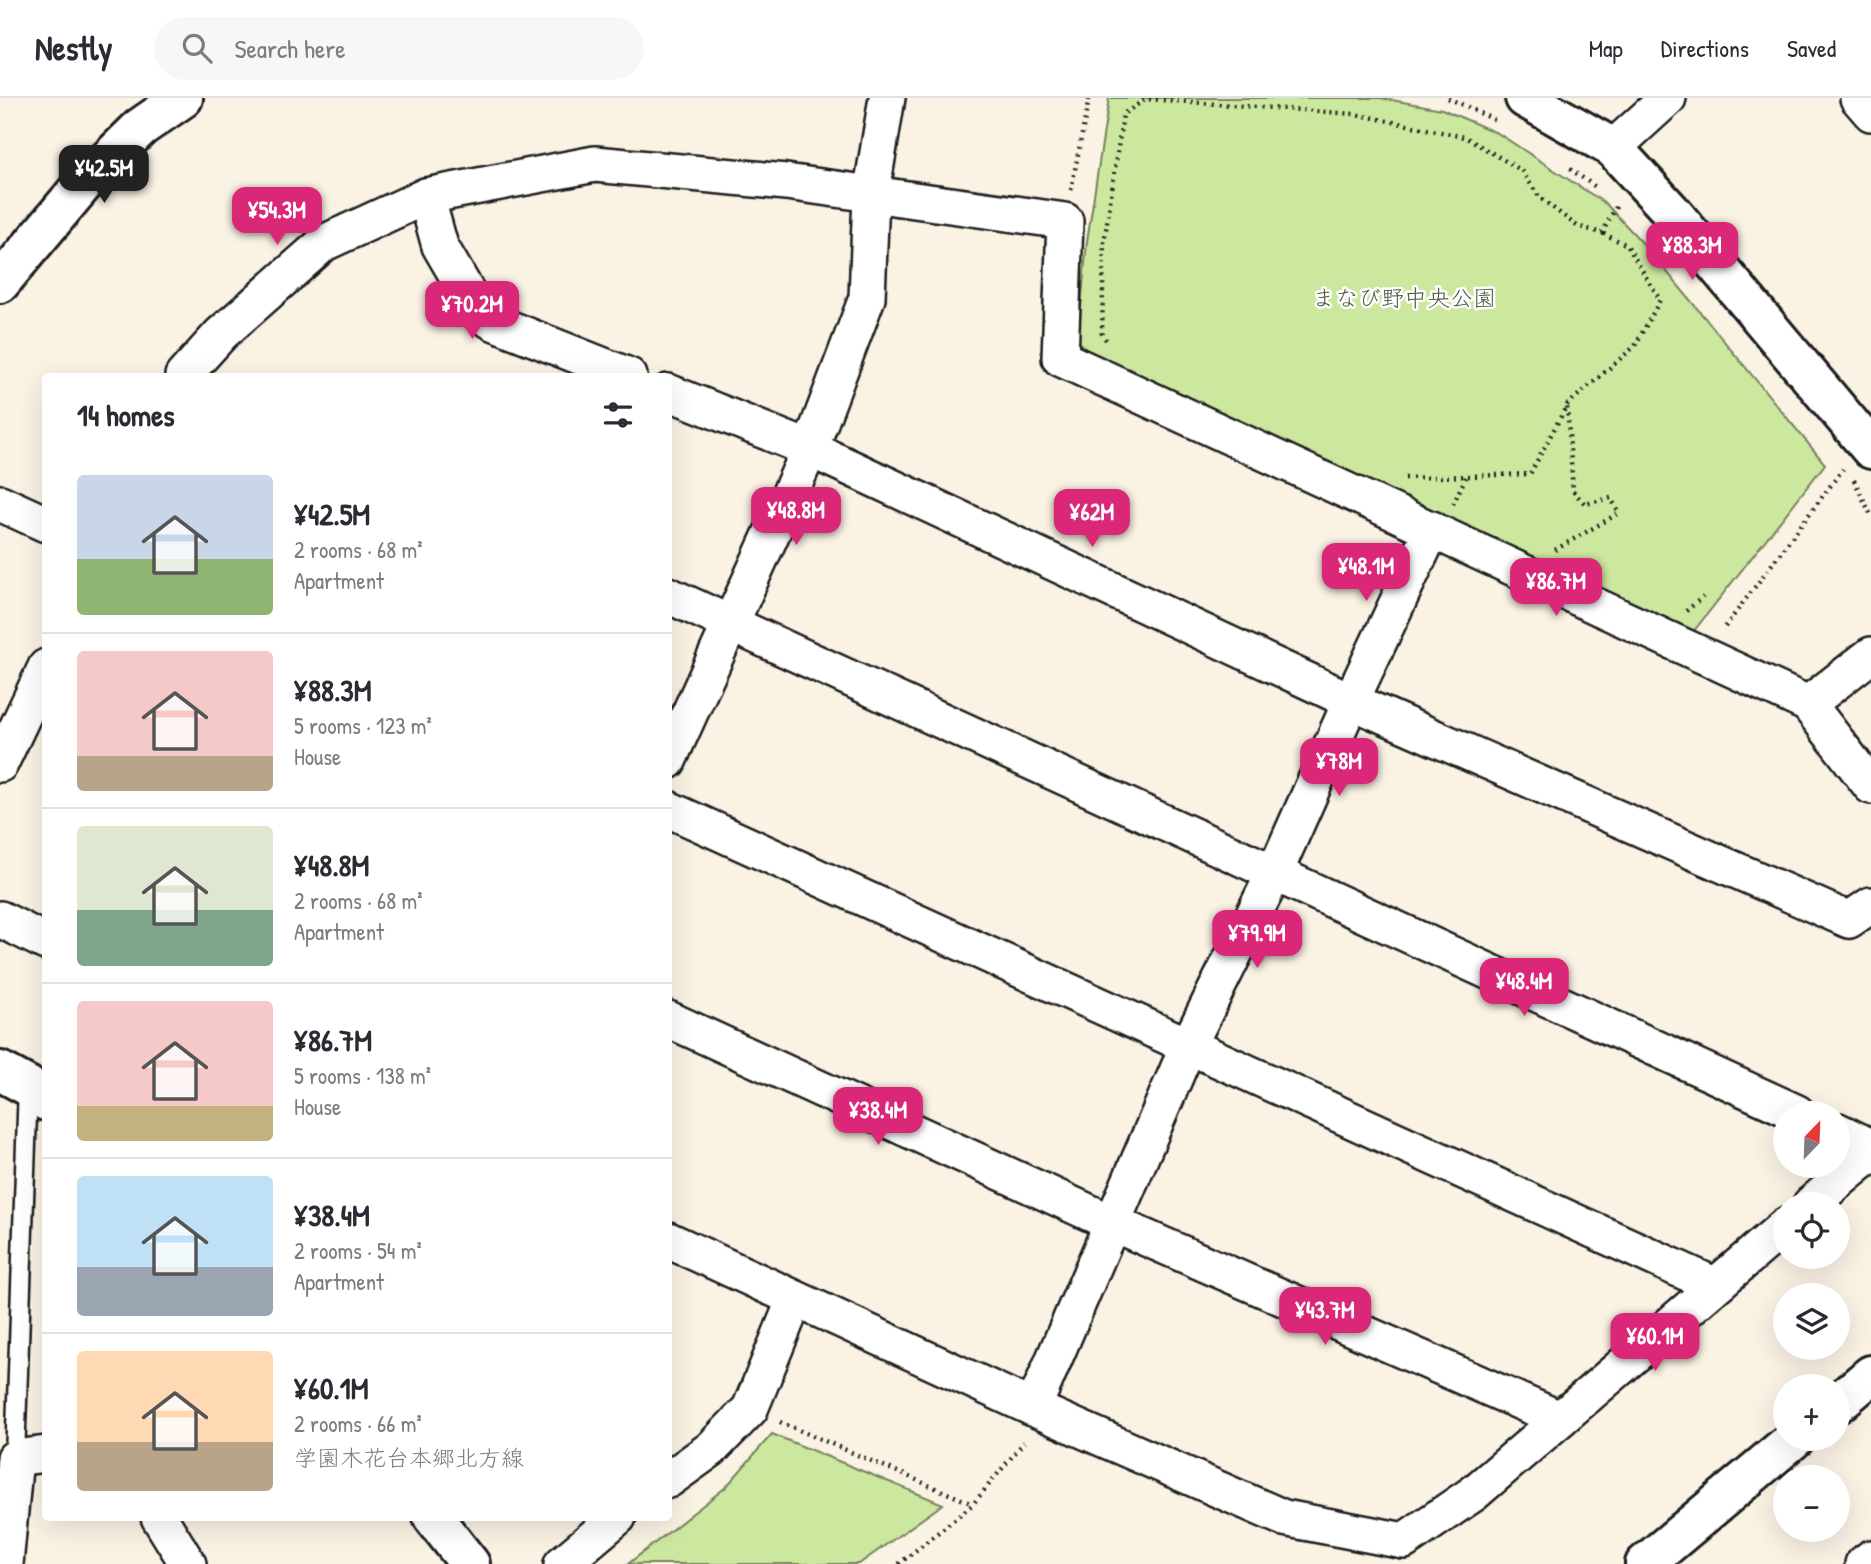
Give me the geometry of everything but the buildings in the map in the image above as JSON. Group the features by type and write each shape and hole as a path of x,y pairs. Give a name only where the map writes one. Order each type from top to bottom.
{"street":[{"path":"0,283 84,183 141,127 183,98"},
{"path":"672,752 810,449 867,298 871,195 887,98"},
{"path":"1613,148 1668,98"},
{"path":"1858,98 1871,113"},
{"path":"1514,111 1613,148 1671,211 1871,449"},
{"path":"186,373 221,334 324,243 426,196 595,164 786,182 1065,221 1060,358 1808,704 1871,786"},
{"path":"426,196 440,246 480,313 493,322 621,373"},
{"path":"672,394 810,449 1351,701 1849,920 1871,905"},
{"path":"0,503 42,522"},
{"path":"1033,1408 1189,1044 1275,872 1432,529"},
{"path":"672,596 1773,1102"},
{"path":"1808,704 1871,655"},
{"path":"0,764 32,729 42,685"},
{"path":"672,811 1714,1285"},
{"path":"0,919 42,940"},
{"path":"672,1021 1112,1223 1560,1419"},
{"path":"1850,1137 1871,1147"},
{"path":"1825,1192 1871,1154"},
{"path":"672,1242 1033,1408 1284,1518 1404,1541 1474,1493 1773,1236"},
{"path":"672,1477 711,1449 750,1409 794,1299"},
{"path":"1850,1392 1871,1374"},
{"path":"1645,1564 1780,1451"},
{"path":"5,1564 30,1456"},
{"path":"161,1521 188,1564"},
{"path":"436,1521 470,1564"},
{"path":"562,1564 610,1521"},
{"path":"1863,1564 1871,1558"}],"lane":[{"path":"24,1086 30,1456"}],"path":[{"path":"1065,221 1089,98"},
{"path":"1448,98 1514,111"},
{"path":"1108,343 1102,334 1104,243 1123,114 1146,99 1355,114 1465,137 1521,170 1540,198 1577,226 1602,233 1627,245 1660,300 1635,345 1567,405 1530,474 1401,478"},
{"path":"1567,166 1628,213"},
{"path":"1602,233 1618,203"},
{"path":"1543,546 1555,550 1619,513 1611,498 1586,504 1573,491 1567,405"},
{"path":"1703,655 1846,465 1871,515"},
{"path":"1456,494 1466,476"},
{"path":"899,1564 973,1504 1029,1436 1033,1408"},
{"path":"750,1409 973,1504"}],"green space":[{"name":"まなび野中央公園","path":"1109,98 1380,98 1442,109 1499,134 1606,204 1649,250 1825,464 1686,641 1561,569 1110,376 1078,341 1087,241"},
{"path":"772,1434 943,1504 859,1564 628,1564 726,1487"}]}
